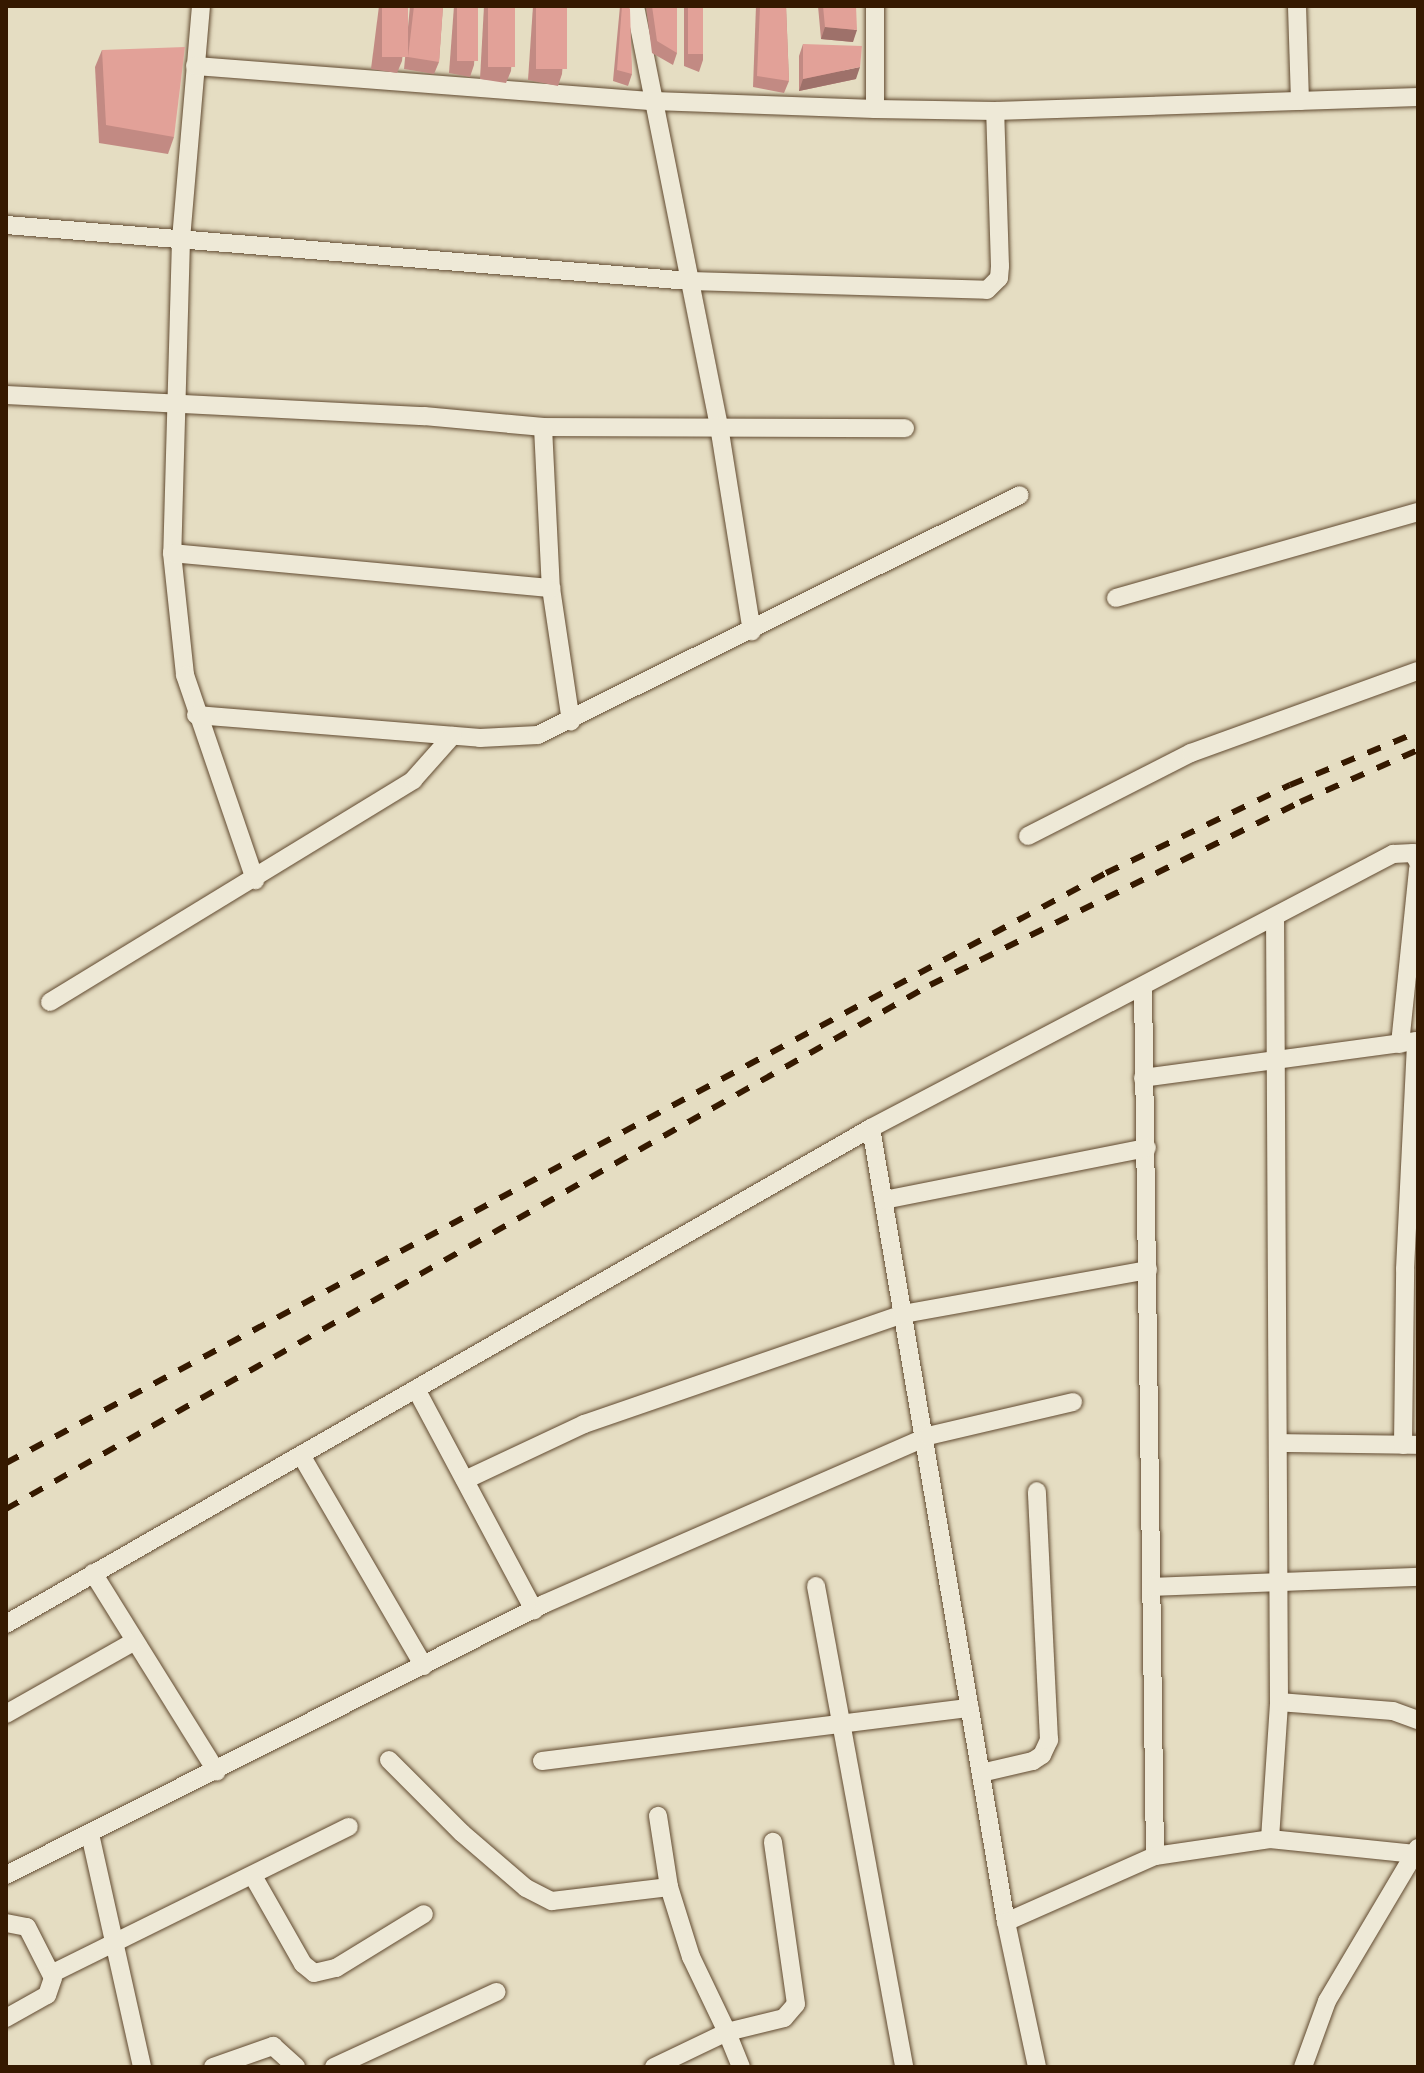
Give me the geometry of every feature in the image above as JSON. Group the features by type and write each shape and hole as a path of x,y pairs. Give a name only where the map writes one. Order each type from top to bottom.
{"street":[{"path":"201,6 181,240 172,553 181,649 196,715 255,880"},
{"path":"635,6 719,426 752,631"},
{"path":"875,6 875,109"},
{"path":"1297,6 1300,101"},
{"path":"195,66 654,101 875,109 995,111 1418,97"},
{"path":"6,225 690,281 987,290 999,278 1000,266 995,111"},
{"path":"6,395 424,416 543,427 905,428"},
{"path":"543,427 551,588 571,722"},
{"path":"196,715 452,736 526,738 571,722 1020,495"},
{"path":"1116,598 1418,512"},
{"path":"172,553 551,588"},
{"path":"1028,836 1191,753 1418,671"},
{"path":"50,1002 255,880 413,780 452,736"},
{"path":"6,1624 871,1128 1393,854 1413,853 1418,862"},
{"path":"1280,1443 1410,1445 1405,1269 1418,869"},
{"path":"1270,1839 1279,1702 1275,918"},
{"path":"1143,986 1155,1856"},
{"path":"1143,1078 1277,1064 1411,1042"},
{"path":"871,1128 928,1436 1006,1922 1037,2067"},
{"path":"884,1200 1147,1148"},
{"path":"465,1480 584,1424 903,1314 1148,1270"},
{"path":"416,1389 534,1610"},
{"path":"6,1875 217,1772 534,1610 928,1436 1073,1402"},
{"path":"301,1455 424,1666"},
{"path":"981,1773 1033,1761 1042,1755 1049,1740 1037,1491"},
{"path":"93,1573 217,1772"},
{"path":"1152,1587 1278,1579 1418,1577"},
{"path":"816,1586 838,1724 904,2067"},
{"path":"6,1714 135,1641"},
{"path":"1279,1702 1393,1711 1418,1720"},
{"path":"542,1761 970,1708"},
{"path":"389,1760 462,1833 539,1897 569,1901 669,1887"},
{"path":"658,1816 669,1887 691,1957 741,2067"},
{"path":"53,1973 349,1827"},
{"path":"90,1834 115,1943 130,2029 142,2067"},
{"path":"1006,1922 1155,1856 1270,1839 1416,1851 1327,2001 1303,2067"},
{"path":"654,2067 727,2032 784,2018 795,2009 773,1842"},
{"path":"253,1876 303,1964 314,1973 336,1968 424,1914"},
{"path":"6,1923 27,1927 53,1973 47,1995 6,2018"},
{"path":"334,2067 496,1992"},
{"path":"213,2067 266,2046 278,2048 296,2067"}],"building":[{"path":"382,6 408,6 408,57 382,57"},
{"path":"414,6 443,6 439,62 408,57"},
{"path":"457,6 478,6 478,61 457,61"},
{"path":"488,6 515,6 515,67 488,67"},
{"path":"536,6 567,6 567,69 536,69"},
{"path":"622,6 630,9 632,74 617,70"},
{"path":"652,6 677,6 677,53 657,41"},
{"path":"688,6 703,6 703,54 688,54"},
{"path":"760,6 786,6 789,81 757,76"},
{"path":"823,6 856,6 857,30 825,27"},
{"path":"803,44 862,46 860,67 803,79"},
{"path":"185,47 174,137 106,125 102,50"}],"railway":[{"path":"6,1463 1106,873 1290,785 1418,732"},
{"path":"6,1509 930,985 1300,802 1418,750"}]}
